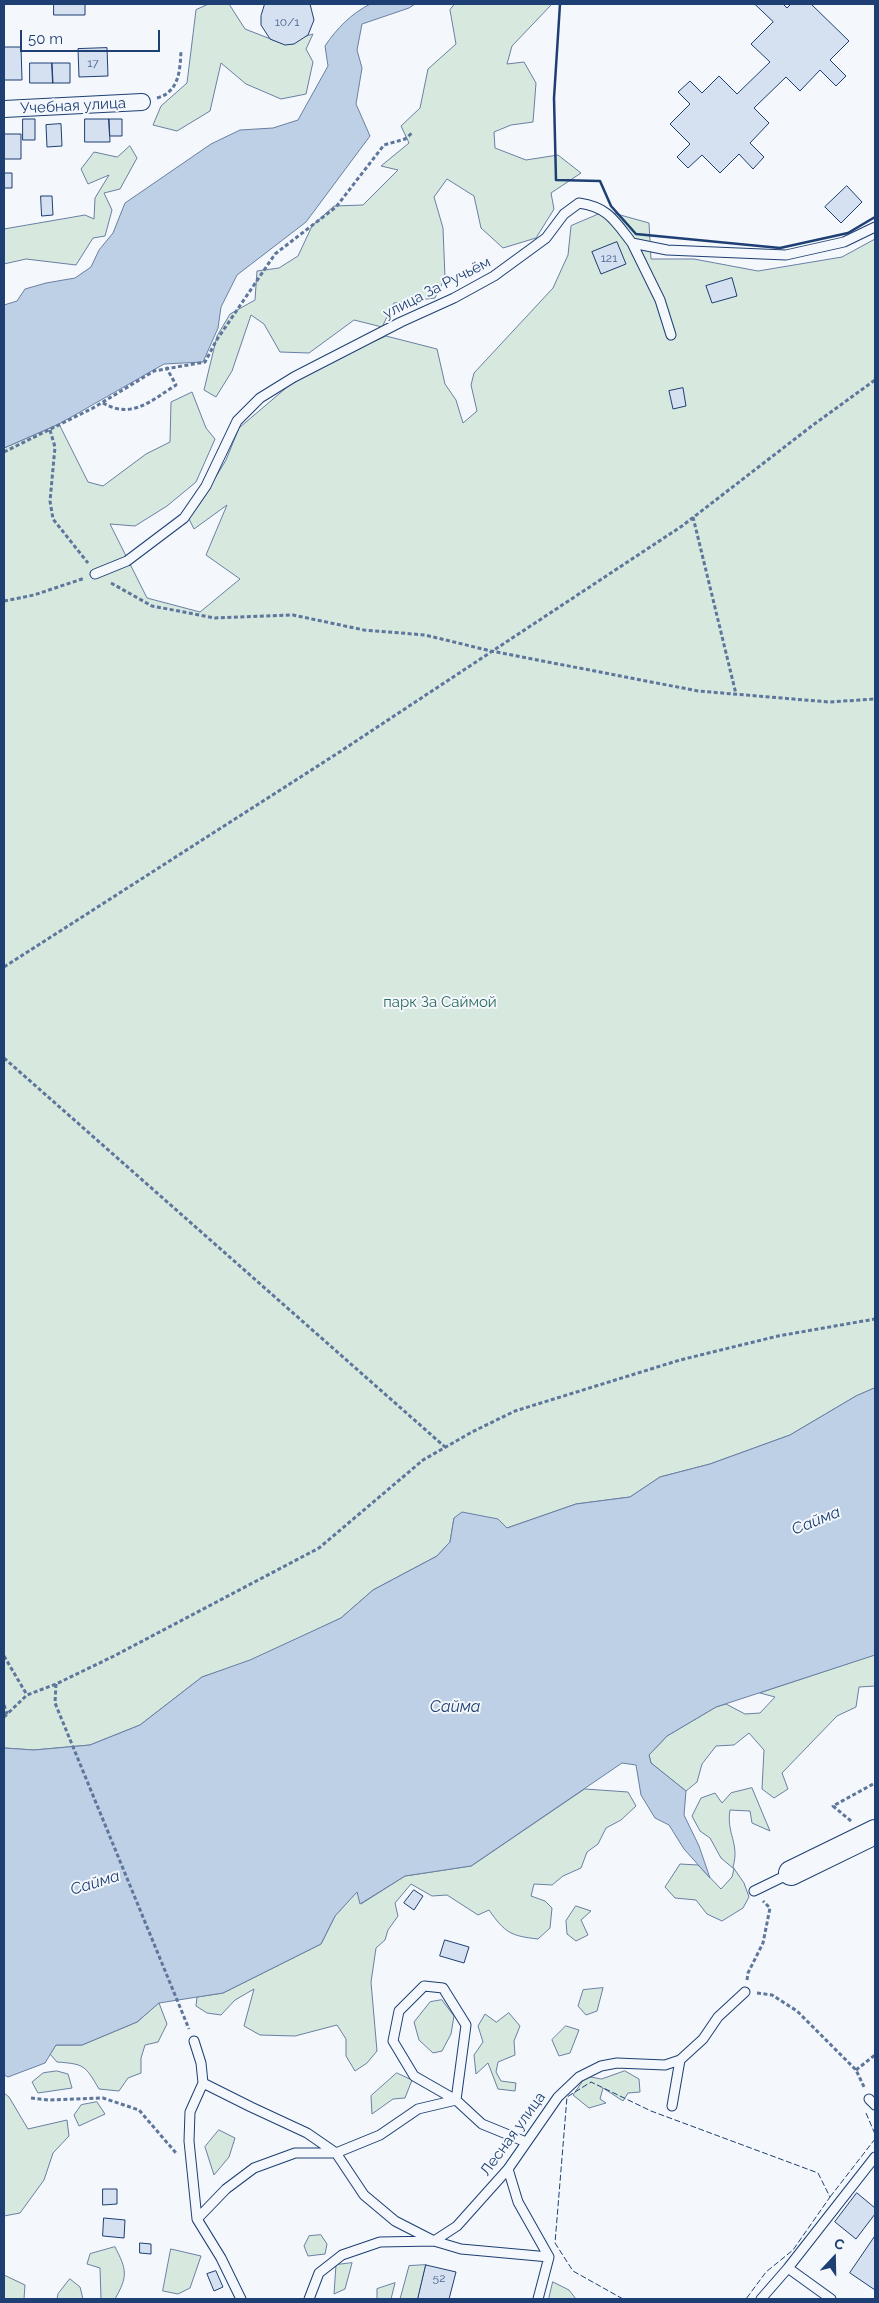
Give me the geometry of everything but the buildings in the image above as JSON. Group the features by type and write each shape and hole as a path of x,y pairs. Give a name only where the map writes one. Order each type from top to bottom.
{"street":[{"name":"Учебная улица","path":"4,109 142,102"},
{"path":"791,1873 875,1832"}],"lane":[{"name":"улица За Ручьём","path":"95,574 127,561 184,518 206,486 237,420 260,398 294,377 401,322 454,298 494,276 546,238 564,214 579,203 595,206 615,221 632,243"},
{"path":"632,243 667,250 786,255 844,242 875,227"},
{"path":"632,243 660,300 671,336"},
{"path":"754,1891 791,1873"},
{"path":"456,2100 466,2025 443,1988 424,1986 399,2011 393,2041 414,2076 456,2100 482,2124 526,2142"},
{"path":"672,2106 680,2060 703,2040 718,2017 745,1992"},
{"path":"194,2041 201,2064 203,2083 190,2112 190,2168 197,2219 221,2258 241,2299"},
{"name":"Лесная улица","path":"309,2299 320,2273 342,2255 380,2242 434,2240 457,2226 508,2169 558,2097 579,2076 601,2066 618,2063 665,2065 680,2060"},
{"path":"203,2083 250,2108 307,2133 336,2154 364,2194 395,2222 434,2240 461,2249 549,2257"},
{"path":"197,2219 226,2189 254,2168 295,2153 336,2154 380,2136 418,2109 456,2100"},
{"path":"761,2299 788,2268 875,2157"},
{"path":"508,2169 518,2202 549,2257 538,2299"},
{"path":"788,2268 831,2299"}],"path":[{"path":"142,102 166,96 180,78 182,51"},
{"path":"4,452 103,403 154,371 166,367 205,362 216,341 275,254 336,207 384,144 405,139 412,133"},
{"path":"103,403 112,408 135,410 176,385 166,367"},
{"path":"4,967 338,753 693,517 875,380"},
{"path":"50,430 55,447 50,501 53,519 81,552 95,574 152,606 215,618 293,615 364,630 425,635 491,651 698,691 829,702 875,699"},
{"path":"693,517 736,694"},
{"path":"4,601 34,595 95,574"},
{"path":"4,1058 445,1447"},
{"path":"6,1715 27,1695 56,1684 320,1548 423,1460 515,1412 653,1367 778,1336 875,1319"},
{"path":"4,1656 27,1695"},
{"path":"56,1684 55,1703 194,2041"},
{"path":"4,1705 6,1715"},
{"path":"833,1806 875,1784"},
{"path":"754,1891 770,1908 763,1943 748,1973 745,1992 772,1995 797,2012 856,2070 872,2102"},
{"path":"856,2070 875,2055"},
{"path":"31,2098 48,2100 103,2098 139,2110 190,2168"}],"green space":[{"path":"209,4 229,4 245,29 281,43 313,34 306,49 313,62 306,94 281,99 246,84 221,63 210,111 177,131 153,125 161,106 187,83 196,10"},
{"path":"455,4 552,4 512,46 507,64 524,62 536,83 533,122 511,125 494,132 495,148 526,160 558,155 581,173 551,193 554,209 536,238 503,248 481,228 474,196 447,179 434,197 443,228 445,278 435,298 394,303 382,327 354,320 309,353 280,352 264,324 251,315 232,371 216,397 204,390 217,336 230,314 255,300 257,271 279,268 298,256 312,226 334,206 363,205 398,170 381,166 409,143 401,126 420,108 428,69 456,44 450,10"},
{"path":"130,146 137,158 120,189 104,193 112,210 105,236 93,238 76,265 26,259 4,264 4,229 85,215 94,219 95,198 109,175 88,184 81,169 94,152 117,157"},
{"name":"парк За Саймой","path":"606,211 649,223 651,259 694,259 758,271 842,257 875,239 875,1388 856,1396 790,1435 710,1464 660,1477 630,1497 576,1504 507,1528 454,1518 450,1542 437,1556 373,1590 341,1618 250,1661 202,1677 140,1725 90,1745 34,1750 4,1748 4,448 59,424 88,482 103,486 146,454 170,442 171,402 192,392 206,428 215,439 196,482 167,506 135,526 110,524 147,598 200,612 240,579 206,555 227,505 194,529 188,517 199,505 226,460 239,428 306,371 386,336 437,349 445,384 456,400 463,423 477,411 471,385 474,373 553,288 568,255 571,226"},
{"path":"875,1655 875,1686 859,1687 856,1707 837,1716 782,1773 788,1789 774,1798 762,1789 764,1750 749,1733 734,1745 716,1746 702,1764 697,1782 686,1791 651,1763 649,1755 667,1736 716,1707 726,1704 745,1714 760,1713 775,1697 760,1693"},
{"path":"752,1788 770,1831 752,1823 750,1811 730,1810 729,1818 735,1851 733,1867 744,1883 749,1897 743,1908 722,1921 707,1914 696,1900 675,1898 665,1887 680,1864 698,1865 721,1889 732,1877 734,1869 721,1858 710,1838 700,1831 692,1816 701,1798 715,1793 722,1803 731,1793"},
{"path":"585,1789 628,1792 636,1806 621,1820 606,1828 598,1844 587,1852 581,1868 563,1876 552,1885 534,1884 531,1896 545,1901 552,1908 550,1928 538,1939 515,1935 509,1932 489,1910 478,1915 447,1895 432,1896 411,1884 395,1903 398,1916 388,1930 385,1940 376,1948 371,1982 377,2051 367,2063 355,2071 346,2056 346,2039 337,2025 295,2036 260,2035 244,2026 254,1989 235,2000 221,2015 207,2013 196,2006 197,1997 223,1993 321,1944 335,1916 357,1891 361,1904 405,1876 471,1866"},
{"path":"576,1906 591,1911 581,1920 588,1935 576,1941 567,1934 566,1921"},
{"path":"603,1988 597,2011 586,2015 578,2006 583,1990"},
{"path":"442,2000 454,2016 451,2034 442,2051 433,2053 419,2040 414,2022 430,2002"},
{"path":"159,2003 167,2024 158,2042 145,2045 141,2058 141,2073 128,2078 119,2091 99,2089 83,2067 57,2062 50,2054 56,2045 82,2045 137,2022"},
{"path":"509,2013 520,2026 514,2041 515,2055 498,2062 496,2072 501,2081 516,2083 515,2091 498,2089 488,2063 476,2074 474,2055 483,2042 478,2026 485,2014 496,2022"},
{"path":"566,2026 579,2030 570,2053 559,2056 552,2040"},
{"path":"57,2071 68,2074 72,2088 38,2093 32,2082 43,2073"},
{"path":"625,2071 639,2079 640,2092 628,2093 623,2101 603,2088 600,2099 606,2103 589,2108 573,2095 586,2076 601,2079"},
{"path":"397,2073 412,2080 405,2098 393,2099 372,2114 371,2096"},
{"path":"4,2093 9,2097 28,2129 67,2120 69,2136 53,2153 44,2180 20,2213 4,2216"},
{"path":"97,2102 105,2114 79,2126 74,2115 81,2105"},
{"path":"219,2130 235,2138 229,2157 214,2175 205,2147"},
{"path":"321,2235 327,2244 325,2254 308,2256 304,2246 309,2236"},
{"path":"115,2247 124,2267 124,2279 115,2299 101,2299 100,2268 87,2264 90,2254"},
{"path":"171,2249 201,2256 190,2288 178,2294 163,2291"},
{"path":"352,2263 345,2289 334,2294 336,2265"},
{"path":"426,2265 418,2299 400,2299 409,2266"},
{"path":"4,2275 25,2285 24,2299 4,2299"},
{"path":"70,2279 80,2287 83,2299 57,2299 58,2294"},
{"path":"553,2282 569,2290 576,2299 549,2299"},
{"path":"395,2283 391,2299 377,2299 377,2289"}],"water":[{"path":"370,4 415,4 409,8 362,24 357,50 362,68 356,104 370,136 306,222 237,275 221,307 218,328 203,362 164,364 59,424 4,448 4,305 17,301 25,289 75,278 91,267 99,250 113,233 125,203 211,144 240,130 273,128 298,120 328,66 325,46 345,22"},
{"name":"Сайма","path":"875,1388 875,1655 716,1707 667,1736 649,1755 651,1763 686,1791 684,1815 699,1846 710,1878 684,1849 669,1825 655,1818 641,1795 636,1765 622,1763 471,1866 405,1876 360,1904 357,1892 335,1916 321,1944 223,1993 159,2003 137,2022 82,2045 56,2045 45,2063 8,2077 4,2075 4,1748 34,1750 90,1745 140,1725 202,1677 250,1660 341,1618 373,1590 437,1556 450,1542 454,1518 462,1512 498,1519 507,1528 576,1504 630,1497 660,1477 710,1464 790,1435 856,1396"}],"fence":[{"path":"623,2299 573,2271 555,2243 567,2097 591,2082 651,2111 818,2173 830,2197 793,2250 766,2272 746,2299"},
{"path":"866,2113 875,2134"},
{"path":"830,2197 875,2139"}],"wall":[{"path":"560,4 554,98 556,180 600,181 611,206 636,234 780,248 848,233 875,217"}]}
